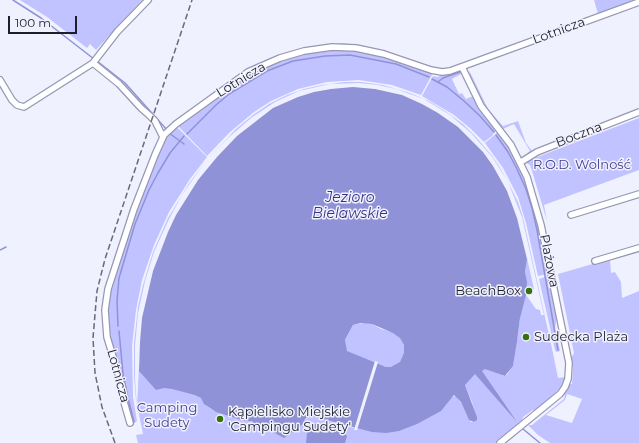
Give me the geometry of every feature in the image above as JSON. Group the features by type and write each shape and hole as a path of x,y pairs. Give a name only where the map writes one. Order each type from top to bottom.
{"street":[{"path":"0,80 12,100 17,105 24,107 95,61 117,32 148,0"},
{"name":"Lotnicza","path":"130,423 121,384 108,342 105,310 108,289 119,251 134,209 163,136 170,129 252,70 283,57 313,49 338,47 364,49 436,71 446,72 639,2"},
{"path":"95,61 119,84 140,108 155,121 163,136"},
{"name":"Plażowa","path":"462,67 483,108 506,138 521,162 531,187 540,220 570,371 566,384 558,396 500,443"},
{"name":"Boczna","path":"521,162 537,152 639,112"},
{"path":"571,215 639,194"},
{"path":"596,261 639,248"}],"green space":[{"path":"20,0 142,0 96,50 90,44 87,48 47,17"},
{"path":"594,0 636,0 598,14"},
{"path":"342,43 365,46 337,45 259,65 174,123 172,122 256,64 284,53"},
{"path":"337,48 372,52 433,73 421,95 392,85 359,80 327,82 298,89 271,101 254,112 229,133 207,156 179,127 179,124 252,72 284,59 312,51"},
{"path":"460,70 461,74 452,79 459,94 462,93 466,99 473,96 481,112 496,130 492,136 484,142 454,115 422,96 433,76 438,77 442,74"},
{"path":"469,70 488,109 503,126 518,121 526,143 532,151 529,155 523,158 528,155 530,151 514,124 503,129 487,110"},
{"path":"345,82 361,82 383,85 410,93 429,101 445,111 463,124 476,137 493,157 507,180 493,158 471,133 450,115 424,99 396,89 359,83 330,84 299,91 275,102 251,118 228,138 206,161 236,129 269,104 287,95 304,89 322,85"},
{"name":"R.O.D. Wolność","path":"639,118 639,170 544,205 547,221 530,165 525,162 530,158 532,159"},
{"path":"175,127 179,129 207,157 190,179 169,212 154,245 142,280 136,310 132,346 133,397 137,421 133,424 111,345 111,335 107,323 108,295 135,210 162,143"},
{"path":"498,132 510,148 524,176 539,227 548,274 538,276 526,223 518,197 503,168 485,143"},
{"path":"205,162 182,195 169,219 154,252 145,281 138,313 135,346 137,404 134,376 134,343 138,307 143,285 153,252 168,218 188,185"},
{"name":"Camping Sudety","path":"508,183 518,202 522,214 558,378 565,377 561,386 552,397 534,411 533,410 523,417 522,421 495,443 138,443 136,435 143,434 137,405 139,366 148,380 199,395 207,406 214,411 251,418 261,428 305,420 311,416 354,428 374,363 348,352 346,350 345,340 353,325 364,323 372,324 381,329 392,332 400,337 407,348 399,367 386,367 378,364 442,409 452,397 456,396 471,422 474,422 477,419 472,402 465,385 455,373 482,371 485,367 504,376 507,375 513,365 518,335 519,314 526,295 536,309 540,310 541,315 544,315 522,217"},
{"path":"527,258 534,289 526,291 525,272"},
{"path":"610,259 611,273 615,272 621,282 622,298 639,291 639,443 550,443 538,435 528,425 532,425 564,399 565,393 570,384 572,384 573,369 571,358 574,353 558,274","holes":["567,394 582,399 572,423 546,415 565,400"]},
{"path":"548,276 557,317 555,328 560,351 556,352 539,279"}],"water":[{"name":"Jezioro Bielawskie","path":"353,87 375,89 402,95 438,113 458,127 483,152 507,191 517,218 527,259 525,272 527,282 526,295 520,318 513,366 505,376 485,369 482,371 517,422 475,374 465,385 477,417 477,420 474,422 469,420 461,402 454,395 441,411 417,424 399,431 386,433 372,432 311,416 305,419 303,424 284,438 271,431 259,428 252,421 245,421 216,412 204,404 201,398 195,395 172,389 164,388 156,390 139,371 142,318 153,271 176,215 198,180 237,136 273,108 298,97 331,89","holes":["361,323 372,324 393,333 400,338 404,345 404,353 400,362 391,367 386,367 347,351 345,340 353,325"]},
{"path":"310,423 337,429 343,432 347,436 345,443 306,443"}],"pier":[{"path":"375,361 378,362 357,430 354,430"}],"waterway":[{"path":"13,0 41,18 94,59"},
{"path":"187,134 229,94 267,71 293,61 325,56 350,55 396,64 429,77"},
{"path":"97,61 125,83 167,130"},
{"path":"438,82 443,78 460,72"},
{"path":"432,79 447,87 464,101 494,132"},
{"path":"169,133 184,144"},
{"path":"496,135 516,167 526,189 532,208 558,350"},
{"path":"118,326 117,301 119,278 135,224 149,190 158,173 170,153 184,136"},
{"path":"0,250 6,247"},
{"path":"119,331 123,374 134,422"},
{"path":"523,429 540,443"}],"railway":[{"path":"115,443 102,407 95,373 93,338 97,291 105,259 192,0"}],"place":[{"name":"BeachBox","path":"529,291"},
{"name":"Sudecka Plaża","path":"526,337"},
{"name":"Kąpielisko Miejskie 'Campingu Sudety'","path":"220,419"}]}
